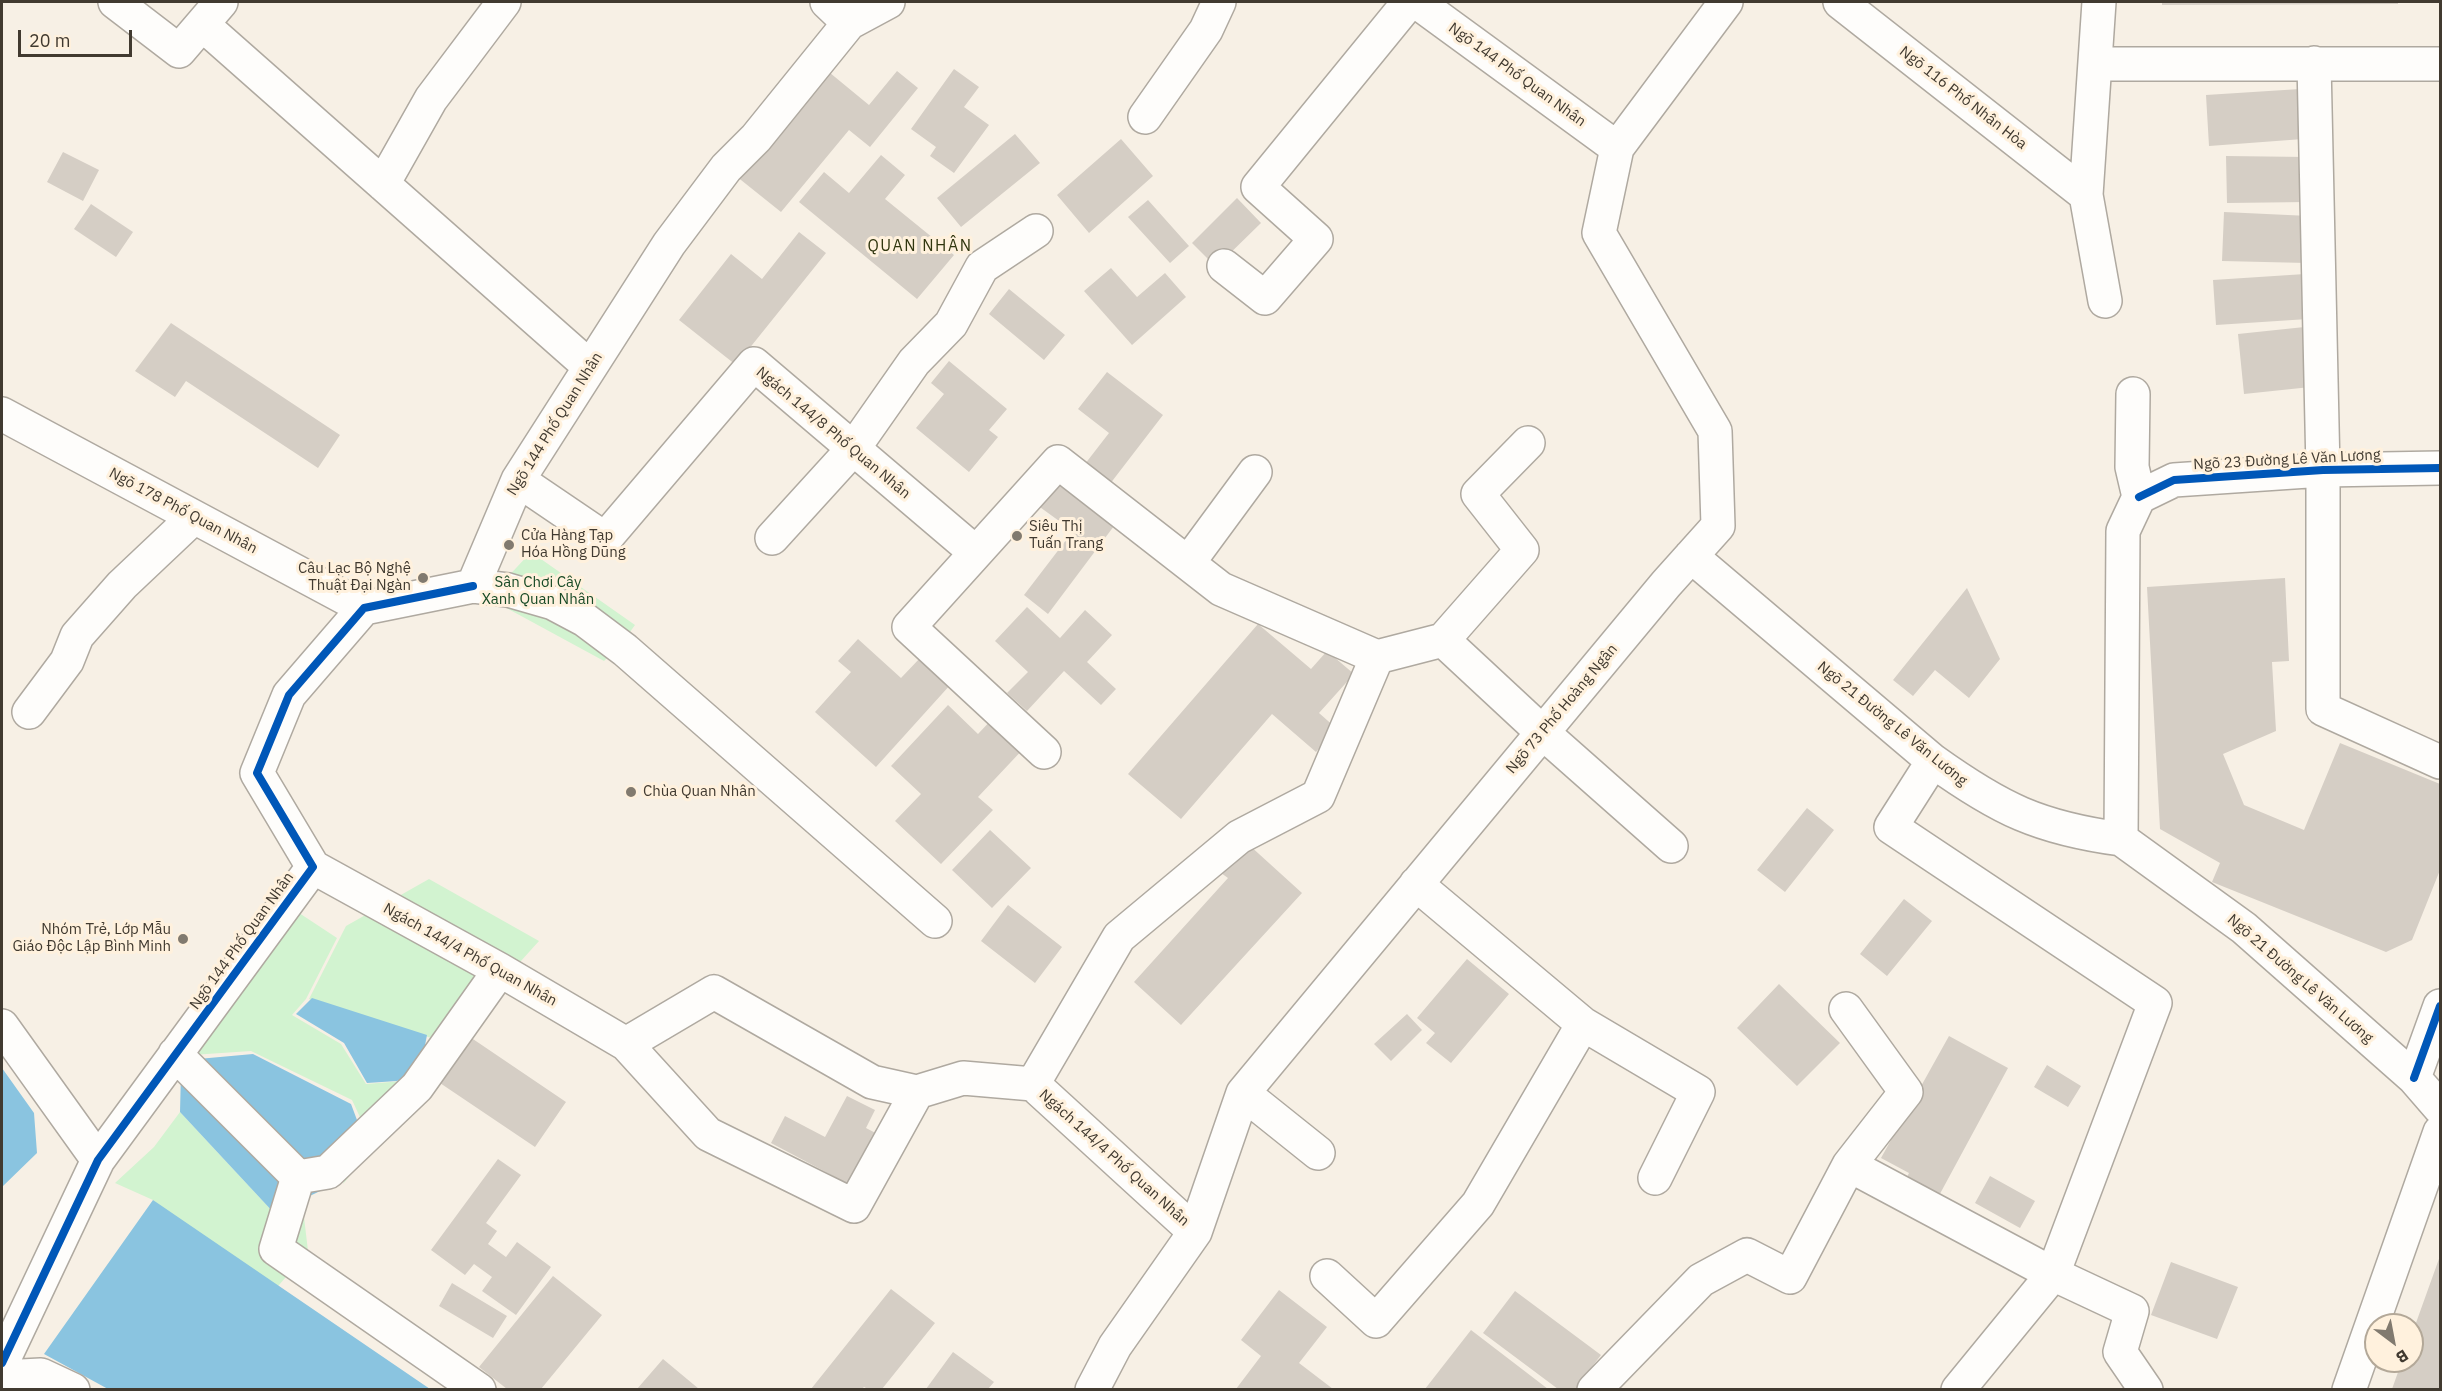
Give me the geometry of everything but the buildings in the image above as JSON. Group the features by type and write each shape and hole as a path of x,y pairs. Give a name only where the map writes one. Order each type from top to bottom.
{"street":[{"path":"115,2 179,51 212,13 383,184 590,367"},
{"path":"383,184 431,99 504,2"},
{"name":"Ngõ 144 Phố Quan Nhân","path":"473,586 518,480 669,244 719,177 756,138 838,12 888,2"},
{"path":"1145,117 1206,30 1219,2"},
{"path":"1224,266 1265,298 1316,239 1258,187 1409,2"},
{"name":"Ngõ 144 Phố Quan Nhân","path":"1417,2 1617,148"},
{"name":"Ngõ 73 Phố Hoàng Ngân","path":"1092,1389 1115,1346 1195,1232 1243,1093 1542,732 1718,526 1715,431 1599,233 1617,148 1726,2"},
{"name":"Ngõ 116 Phố Nhân Hòa","path":"1840,2 2086,195"},
{"path":"2099,2 2097,64 2086,195 2105,301"},
{"path":"2314,63 2323,470 2323,709 2440,762"},
{"path":"2097,64 2440,64"},
{"path":"772,538 853,449 914,362 951,324 982,267 1036,231"},
{"name":"Ngách 144/8 Phố Quan Nhân","path":"518,480 605,539 754,364 975,552"},
{"path":"2121,839 2122,531 2139,497 2132,467 2133,394"},
{"name":"Ngõ 178 Phố Quan Nhân","path":"2,414 364,608"},
{"path":"1044,752 909,627 1058,462 1221,589 1377,657 1443,640 1522,550 1478,494 1527,443"},
{"name":"Ngõ 23 Đường Lê Văn Lương","path":"2139,497 2174,480 2323,470 2440,468"},
{"path":"1188,563 1255,472"},
{"path":"29,712 67,661 77,636 122,585 194,517"},
{"name":"Ngõ 21 Đường Lê Văn Lương","path":"1691,556 1934,761 1971,788 2034,820 2073,832 2121,839 2244,928 2414,1078 2440,1108"},
{"path":"364,608 473,586 508,590 554,603 585,620 633,658 935,921"},
{"name":"Ngõ 144 Phố Quan Nhân","path":"2,1364 98,1160 313,867 257,773 289,695 364,608"},
{"path":"1443,640 1542,732 1671,846"},
{"name":"Ngách 144/4 Phố Quan Nhân","path":"1032,1084 1119,937 1239,837 1318,796 1377,657"},
{"path":"1934,761 1891,827 2155,1004 2053,1274 1958,1389"},
{"name":"Ngách 144/4 Phố Quan Nhân","path":"313,867 500,970 626,1044 708,1134 854,1206 917,1092"},
{"path":"1416,884 1583,1024 1698,1092 1655,1178"},
{"path":"298,1177 328,1172 417,1087 500,970"},
{"name":"Ngách 144/4 Phố Quan Nhân","path":"626,1044 714,992 872,1082 917,1092 963,1078 1032,1084 1195,1232"},
{"path":"2414,1078 2440,1006"},
{"path":"1594,1389 1701,1280 1747,1255 1790,1276 1849,1165 1906,1092 1846,1009"},
{"path":"1327,1276 1376,1321 1478,1203 1583,1024"},
{"path":"2,1026 98,1160"},
{"path":"176,1054 298,1177"},
{"path":"1243,1093 1317,1153"},
{"path":"2349,1389 2440,1132"},
{"path":"1849,1165 2053,1274 2132,1311 2121,1352 2146,1389"},
{"path":"298,1177 276,1249 479,1389"},
{"path":"2,1377 41,1375 73,1389"}],"green space":[{"name":"Sân Chơi Cây Xanh Quan Nhân","path":"531,552 635,625 622,643 604,661 488,598"},
{"path":"429,879 539,941 447,1043 309,999 346,926"},
{"path":"287,905 337,938 306,999 292,1015 341,1044 366,1084 403,1081 385,1132 343,1184 365,1128 352,1100 251,1051 192,1055"},
{"path":"180,1112 274,1213 302,1200 308,1251 268,1298 153,1200 115,1183 154,1147"}],"water":[{"path":"312,998 427,1035 421,1066 397,1081 367,1083 344,1043 296,1014"},
{"path":"253,1054 351,1104 360,1128 337,1183 274,1213 180,1112 181,1072 198,1059"},
{"path":"2,1068 34,1113 37,1153 2,1187"},
{"path":"153,1200 430,1389 108,1389 44,1354"}],"cycle path":[{"path":"2139,497 2174,480 2323,470 2440,468"},
{"path":"2,1363 98,1160 313,867 257,773 289,695 364,608 473,586"},
{"path":"2414,1078 2440,1006"}],"place":[{"name":"Siêu Thị Tuấn Trang","path":"1017,536"},
{"name":"Cửa Hàng Tạp Hóa Hồng Dũng","path":"509,545"},
{"name":"Câu Lạc Bộ Nghệ Thuật Đại Ngàn","path":"423,578"},
{"name":"Chùa Quan Nhân","path":"631,792"},
{"name":"Nhóm Trẻ, Lớp Mẫu Giáo Độc Lập Bình Minh","path":"183,939"}],"district":[{"name":"QUAN NHÂN","path":"920,246"}]}
